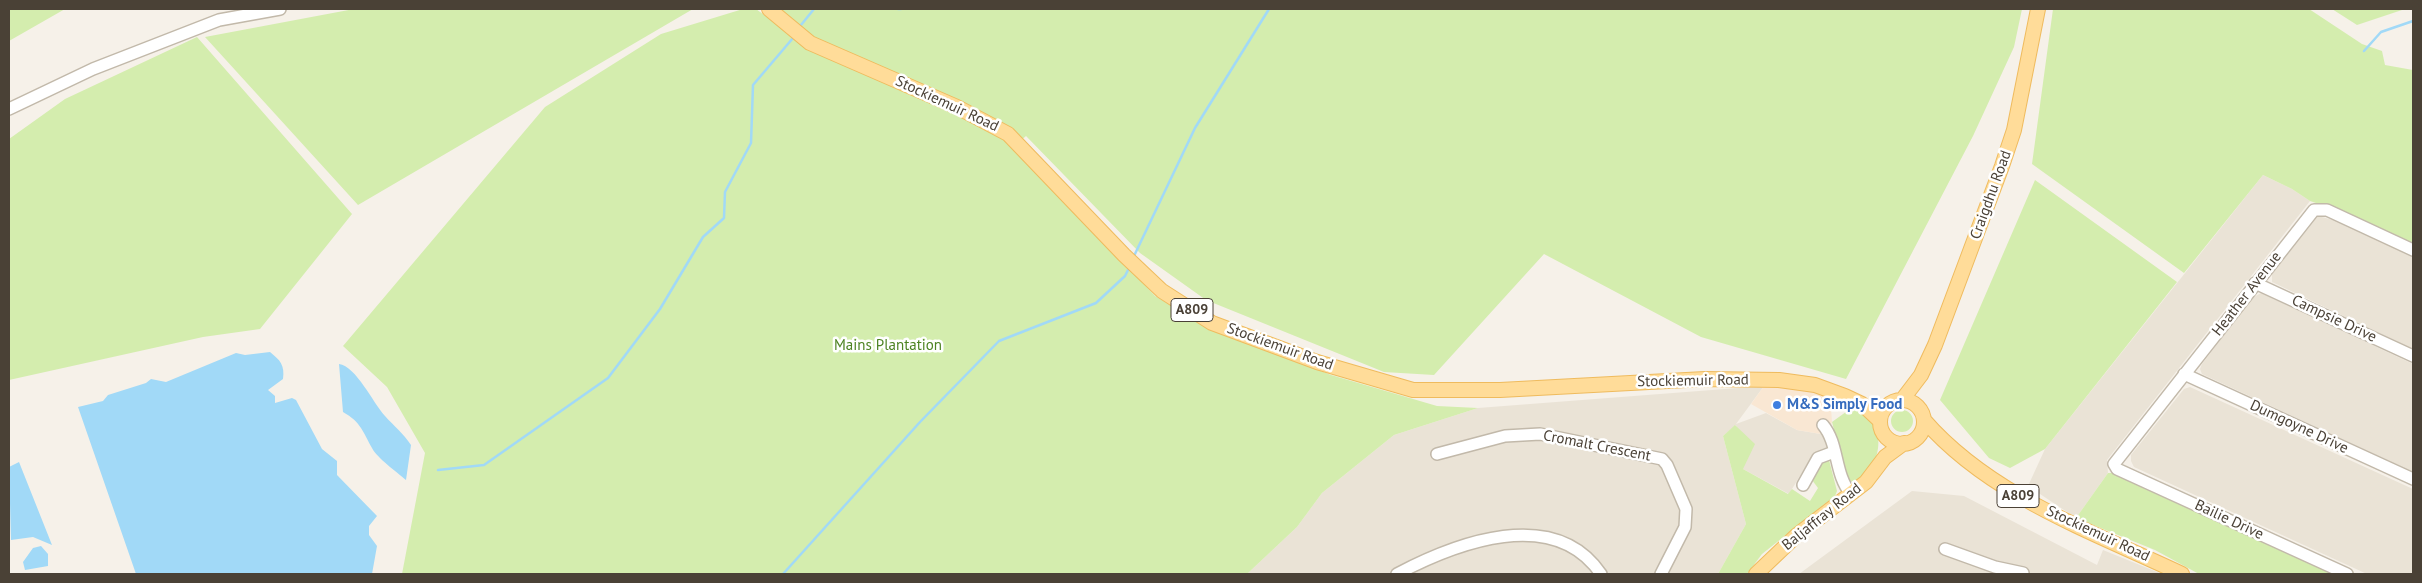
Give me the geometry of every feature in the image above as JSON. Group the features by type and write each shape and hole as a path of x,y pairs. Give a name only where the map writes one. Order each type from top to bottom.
{"main road":[{"name":"Stockiemuir Road","path":"769,9 810,43 958,107 1008,134 1124,255 1162,291 1212,323 1317,362 1413,390 1500,390 1705,379 1779,380 1814,385 1862,404 1888,405"},
{"name":"Craigdhu Road","path":"1902,400 1921,375 1935,345 2008,148 2014,130 2038,9"},
{"name":"Craigdhu Road","path":"1921,375 1921,414"},
{"path":"1885,457 1882,428 1888,405 1902,400 1914,403 1921,414 1923,427 1909,441"},
{"name":"Stockiemuir Road","path":"1862,404 1882,428"},
{"name":"Stockiemuir Road","path":"1921,414 1942,440 2020,497 2182,574"},
{"path":"1882,428 1893,441 1942,440"},
{"name":"Baljaffray Road","path":"1756,574 1797,535 1851,494 1873,474 1885,457 1909,441"}],"street":[{"path":"9,110 93,69 219,20 280,9"},
{"name":"Heather Avenue","path":"2114,464 2309,214 2320,208 2327,210 2413,250"},
{"name":"Campsie Drive","path":"2255,283 2413,356"},
{"name":"Dumgoyne Drive","path":"2184,374 2413,479"},
{"path":"1823,425 1830,433 1842,480 1851,494"},
{"name":"Cromalt Crescent","path":"1438,454 1505,436 1540,434 1662,459 1686,509 1685,527 1661,574"},
{"path":"1803,485 1818,458 1834,452"},
{"name":"Bailie Drive","path":"2114,464 2117,469 2347,574"},
{"path":"1397,574 1425,560 1486,538 1532,534 1567,542 1591,560 1601,574"},
{"path":"1945,550 1995,571 2023,573"}],"shaded area":[{"path":"2263,175 2292,189 2310,201 2107,460 2108,473 2076,518 2028,486 2045,449"},
{"path":"2318,216 2337,221 2413,256 2413,349 2272,282 2272,274"},
{"path":"2261,293 2413,364 2413,472 2202,374 2200,369 2202,364 2252,298"},
{"path":"1764,386 1736,424 1766,413 1797,430 1827,435 1829,447 1812,456 1789,494 1743,469 1736,425 1723,436 1746,524 1718,574 1247,574 1297,527 1322,493 1394,435 1478,408"},
{"path":"1764,386 1797,386 1830,395 1832,422 1827,435 1797,430 1751,404"},
{"path":"2190,387 2413,489 2413,574 2367,574 2134,467 2131,455 2184,389"},
{"path":"1912,491 1964,496 2097,565 2103,550 2162,574 1799,574"}],"green space":[{"path":"9,9 65,9 9,41"},
{"path":"354,9 693,9 358,205 205,37"},
{"name":"Mains Plantation","path":"743,9 756,9 783,29 771,9 2022,9 2014,47 1973,136 1846,379 1701,337 1544,254 1434,375 1384,372 1206,300 1140,253 1026,136 1015,146 1155,296 1193,318 1331,375 1437,406 1478,408 1394,435 1322,493 1297,527 1247,574 402,574 425,453 387,387 343,346 545,107 661,34"},
{"path":"2053,9 2309,9 2362,44 2382,51 2385,65 2413,70 2413,246 2337,210 2310,201 2292,189 2263,175 2184,273 2032,164"},
{"path":"2332,9 2405,9 2357,25"},
{"path":"197,37 352,214 260,329 203,337 9,380 9,139 65,99"},
{"path":"2035,180 2177,282 2045,449 2010,468 1989,458 1940,400"},
{"path":"1850,409 1864,413 1873,422 1877,433 1878,446 1876,458 1870,469 1862,478 1852,482 1846,477 1832,422"},
{"path":"1902,410 1910,413 1913,421 1910,429 1902,432 1894,429 1891,421 1894,413"},
{"path":"1735,425 1755,444 1743,469 1788,494 1792,489 1810,501 1818,488 1812,480 1821,461 1829,460 1837,491 1835,496 1762,554 1747,574 1718,574 1746,524 1723,436"},
{"path":"2108,473 2117,473 2336,574 2199,574 2155,550 2076,518"}],"water":[{"path":"270,352 279,360 283,370 283,379 268,390 275,396 275,403 292,398 296,400 322,449 337,461 337,475 377,516 369,526 369,535 377,546 372,574 136,574 78,407 103,401 108,395 146,383 151,379 166,382 236,353 245,355"},
{"path":"339,364 352,371 380,410 411,445 406,480 378,456 358,424 343,412"},
{"path":"19,462 52,545 33,537 11,540 9,467"},
{"path":"41,546 48,554 48,566 25,570 23,562 33,548"}],"waterway":[{"path":"801,25 814,9"},
{"path":"1134,256 1195,128 1269,9"},
{"path":"2364,51 2381,32 2413,21"},
{"path":"438,470 484,465 608,378 660,309 703,237 724,218 725,192 751,143 753,85 793,38"},
{"path":"783,574 920,422 999,341 1096,303 1125,276 1128,270"}],"place":[{"name":"M&S Simply Food","path":"1777,405"}]}
